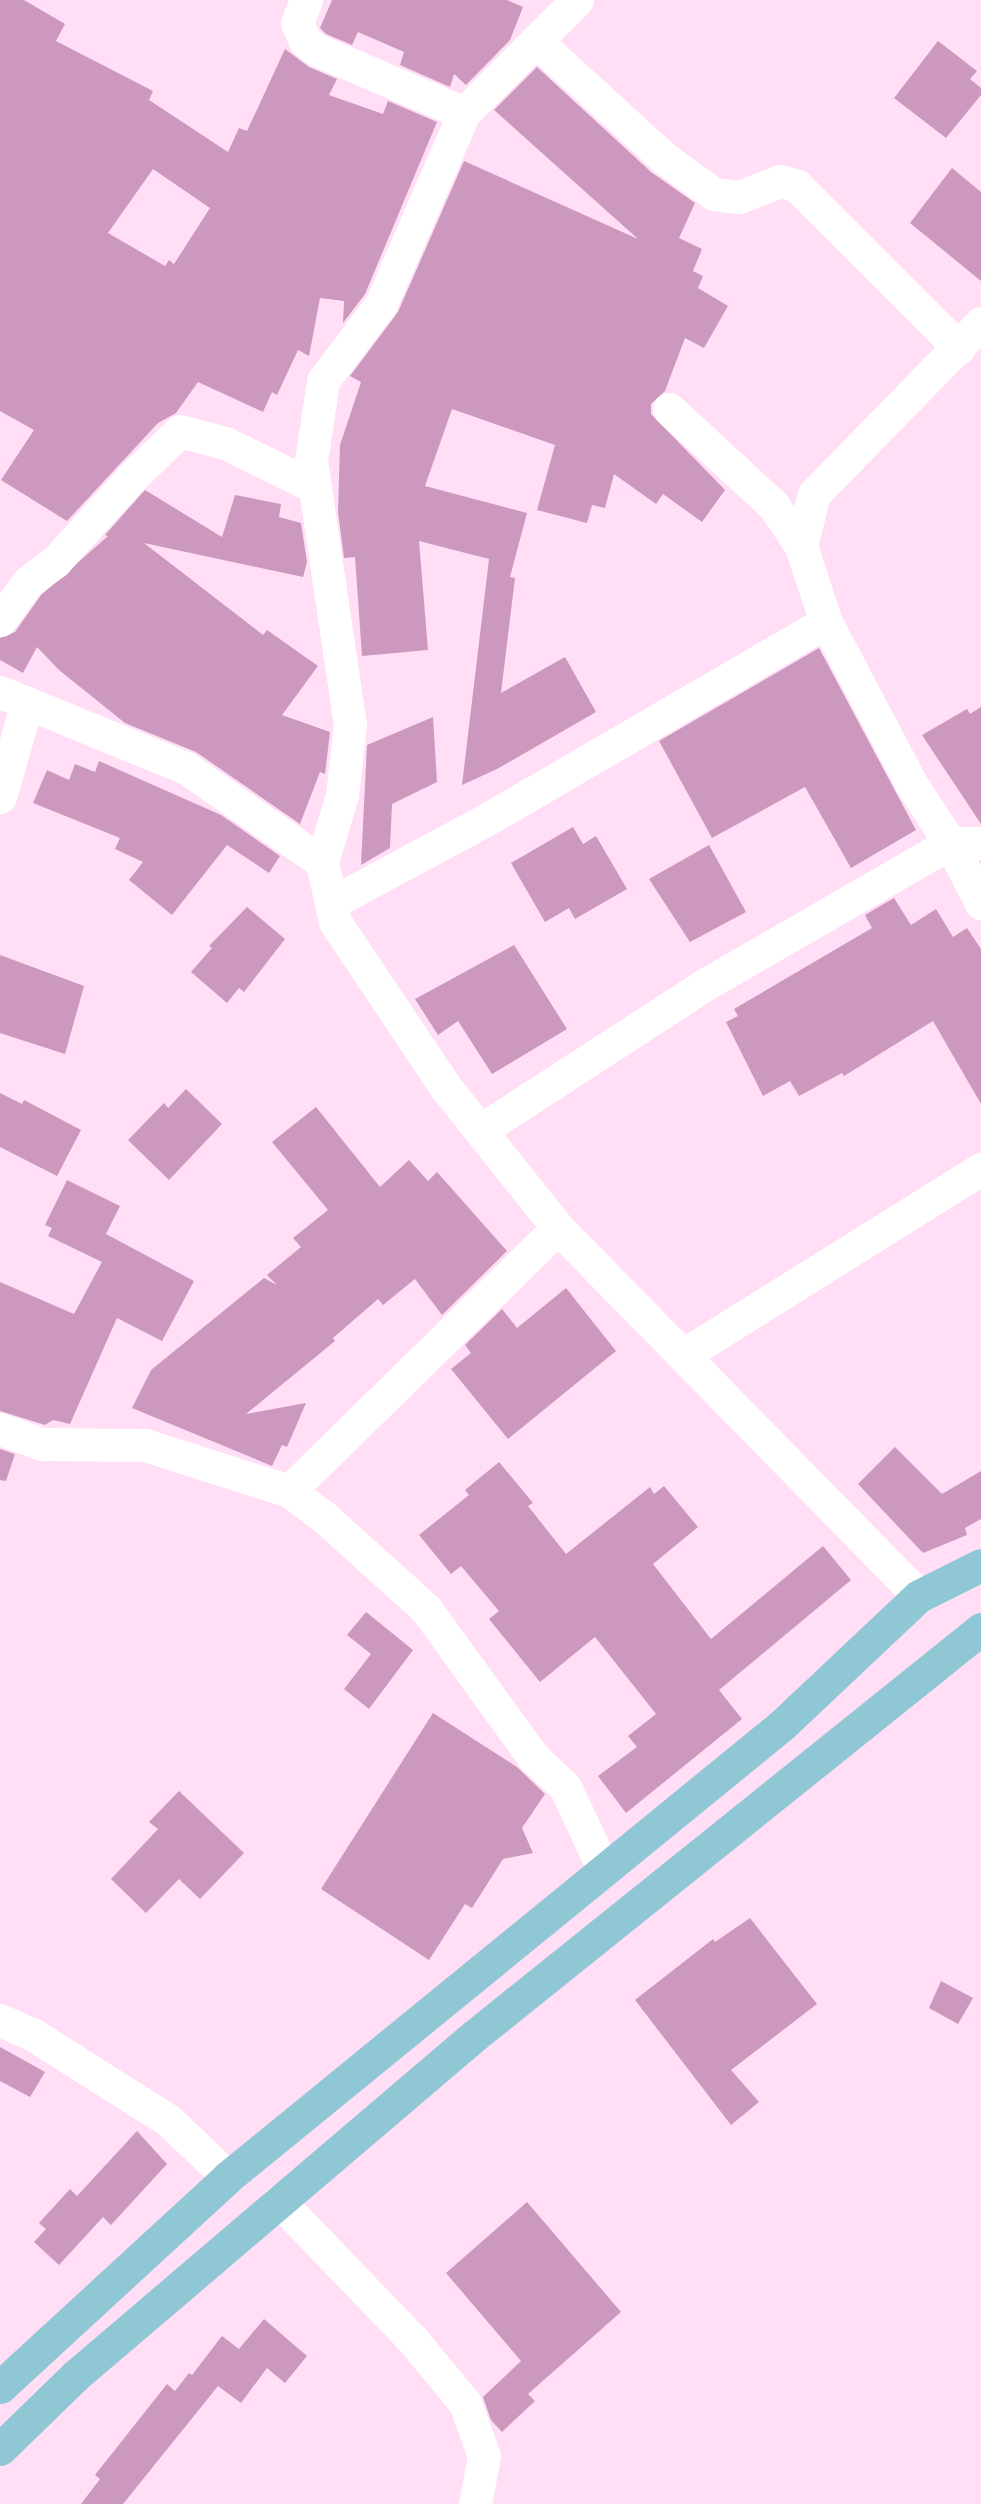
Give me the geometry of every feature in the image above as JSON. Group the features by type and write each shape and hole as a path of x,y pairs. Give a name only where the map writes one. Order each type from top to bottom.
{"main road":[{"path":"0,2387 228,2177 603,1868 782,1725 919,1596 981,1565"},
{"path":"0,2449 75,2376 483,2029 981,1629"}],"street":[{"path":"306,0 297,23 305,41 317,50 464,113"},
{"path":"577,0 464,113 381,304 323,381 311,461 350,724 342,795 322,862 335,922 447,1089 558,1228 919,1596"},
{"path":"536,41 664,158 714,194 739,197 780,181 797,186 959,348"},
{"path":"801,546 814,494 981,324"},
{"path":"669,409 774,506 801,546 826,622 912,784 965,843 981,903"},
{"path":"0,620 28,582 55,562 132,477 180,431 225,443 313,486"},
{"path":"331,903 484,821 826,622"},
{"path":"0,797 13,698 186,768 322,862"},
{"path":"481,1130 706,984 965,843"},
{"path":"683,1355 981,1169"},
{"path":"289,1491 558,1228"},
{"path":"0,1429 42,1444 146,1445 289,1491 324,1517 426,1609 533,1757 565,1787 603,1868"},
{"path":"0,2020 32,2034 168,2120 228,2177"},
{"path":"279,2201 412,2339 465,2403 484,2456 476,2504"}],"building":[{"path":"0,0 24,0 65,24 56,41 153,91 149,100 228,152 239,128 247,131 285,49 309,67 337,79 329,95 383,114 388,101 437,122 365,294 343,323 344,301 320,298 309,356 298,350 277,395 272,392 263,412 198,382 176,413 158,423 67,521 1,480 34,430 0,411","holes":["153,169 210,208 174,264 169,260 165,266 108,233"]},
{"path":"332,0 507,0 523,7 510,40 466,85 454,74 450,87 400,65 404,52 358,32 352,45 326,34 320,28"},
{"path":"938,41 977,71 970,79 981,88 981,95 946,138 894,98"},
{"path":"537,67 651,172 695,203 679,238 702,249 693,271 703,276 698,288 728,306 704,348 685,338 665,391 651,404 651,414 725,490 702,522 663,494 656,504 614,474 605,508 592,505 587,523 537,510 555,445 452,409 425,486 527,513 510,577 515,578 501,693 565,657 596,712 497,769 462,785 489,559 419,541 428,650 362,656 355,557 344,558 338,512 340,445 361,382 350,376 398,312 464,161 638,239 494,110"},
{"path":"952,168 981,192 981,281 910,223"},
{"path":"145,490 222,537 235,495 281,504 279,517 301,523 307,562 303,577 144,543 263,635 267,630 318,666 282,715 330,732 325,774 320,772 300,824 196,752 125,723 59,670 37,647 23,673 0,660 0,638 15,632 41,595 108,536 105,535"},
{"path":"819,648 916,830 851,868 805,787 712,838 659,741"},
{"path":"981,707 981,824 922,735 967,709 970,714"},
{"path":"433,717 437,782 392,804 390,848 361,865 367,745"},
{"path":"99,761 221,815 280,856 269,873 227,845 172,915 129,880 143,862 115,849 120,838 33,803 47,770 69,780 75,764 95,772"},
{"path":"573,827 583,844 596,836 627,889 575,919 569,908 545,922 511,863"},
{"path":"709,845 746,912 690,942 649,879"},
{"path":"894,898 911,925 936,909 953,937 967,928 981,949 981,1104 933,1021 844,1076 842,1073 799,1096 790,1081 763,1096 726,1022 738,1016 734,1009 872,928 865,915"},
{"path":"247,907 285,939 244,992 239,988 227,1003 191,972 212,948 209,946"},
{"path":"514,945 567,1029 492,1074 458,1021 438,1035 415,999"},
{"path":"0,955 84,986 65,1054 0,1033"},
{"path":"186,1089 222,1124 169,1180 128,1140 164,1103 168,1108"},
{"path":"0,1093 22,1104 24,1100 81,1130 57,1176 0,1147"},
{"path":"316,1107 380,1187 409,1160 428,1181 437,1172 507,1251 442,1315 415,1279 383,1305 378,1299 333,1338 335,1341 246,1414 306,1403 287,1447 282,1445 272,1466 132,1408 151,1370 264,1278 277,1285 267,1275 301,1247 293,1238 328,1210 272,1142"},
{"path":"67,1180 120,1206 106,1234 194,1281 162,1341 117,1318 70,1424 53,1420 45,1425 0,1411 0,1282 74,1314 102,1262 48,1236 52,1228 45,1225"},
{"path":"566,1288 616,1351 508,1439 451,1369 471,1353 465,1345 502,1309 517,1328"},
{"path":"895,1447 942,1494 981,1471 981,1519 965,1528 967,1535 923,1553 858,1484"},
{"path":"0,1449 15,1454 6,1481 0,1480"},
{"path":"499,1462 533,1503 528,1506 566,1554 650,1487 654,1494 664,1486 698,1527 653,1564 711,1639 823,1546 851,1580 719,1690 742,1719 626,1813 598,1776 637,1747 628,1736 656,1714 595,1637 540,1682 489,1619 499,1611 461,1566 451,1574 419,1535 469,1495 465,1490"},
{"path":"366,1612 413,1650 369,1709 344,1689 371,1654 347,1635"},
{"path":"433,1713 517,1767 545,1794 522,1828 533,1853 503,1859 472,1908 465,1904 429,1960 321,1889"},
{"path":"179,1791 244,1853 200,1899 179,1879 146,1913 111,1879 158,1829 149,1822"},
{"path":"750,1918 817,2004 731,2070 759,2102 731,2125 635,2000 713,1939 715,1942"},
{"path":"941,1981 973,1998 958,2024 929,2008"},
{"path":"0,2047 45,2072 30,2097 0,2081"},
{"path":"137,2131 167,2164 111,2225 103,2217 59,2265 34,2242 46,2229 39,2223 70,2189 77,2196"},
{"path":"527,2202 621,2312 528,2394 535,2401 502,2432 491,2420 483,2397 521,2361 446,2273"},
{"path":"264,2319 307,2356 285,2383 267,2368 241,2403 218,2386 123,2504 81,2504 100,2479 95,2475 167,2384 175,2391 189,2373 192,2375 222,2336 239,2349"}]}
